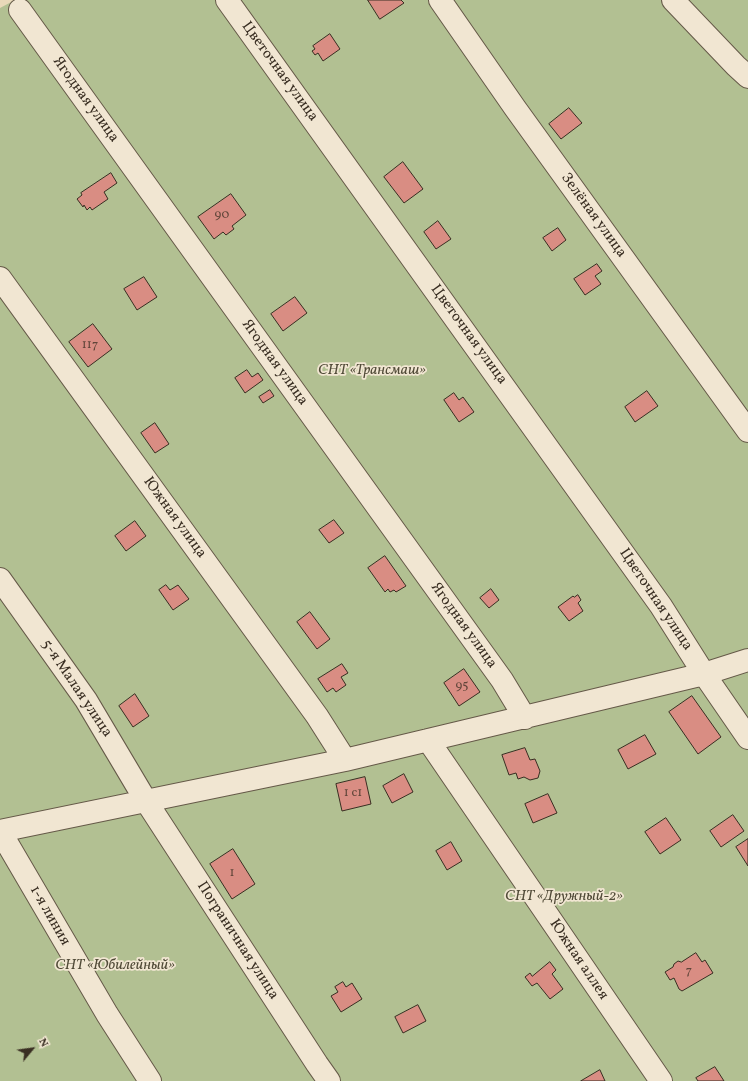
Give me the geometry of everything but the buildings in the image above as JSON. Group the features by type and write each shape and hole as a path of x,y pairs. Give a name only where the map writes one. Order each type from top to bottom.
{"street":[{"name":"Цветочная улица","path":"227,0 661,606 704,674 748,738"},
{"name":"Зелёная улица","path":"440,0 519,114 748,431"},
{"path":"673,0 748,77"},
{"name":"Ягодная улица","path":"20,10 502,680 525,718"},
{"name":"Южная улица","path":"0,278 317,716 345,760"},
{"name":"5-я Малая улица","path":"0,579 86,700 146,801"},
{"path":"0,831 345,760 704,674 748,660"},
{"name":"Южная аллея","path":"428,740 661,1081"},
{"name":"Пограничная улица","path":"146,801 317,1064 330,1081"},
{"name":"1-я линия","path":"0,831 107,1014 150,1081"}],"green space":[{"name":"СНТ «Трансмаш»","path":"15,0 748,0 748,1081 0,1081 0,8"}],"park label":[{"name":"СНТ «Дружный-2»","path":"564,897"},
{"name":"СНТ «Юбилейный»","path":"115,966"}]}
